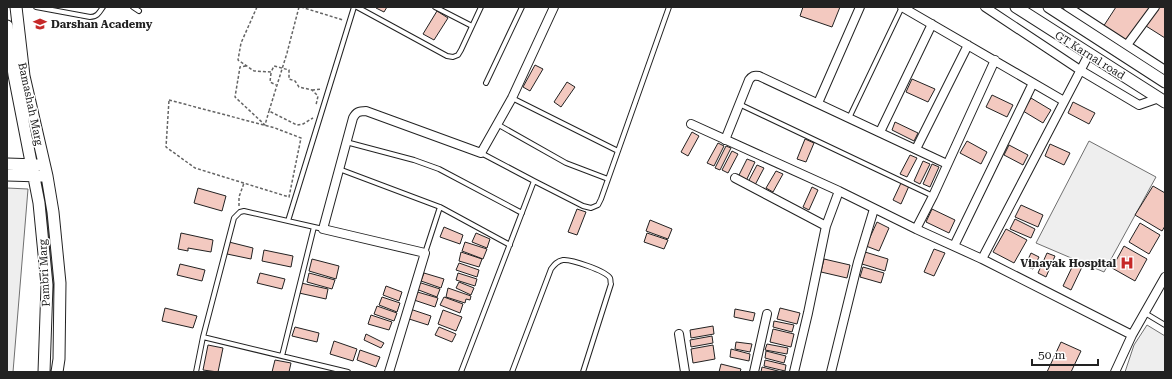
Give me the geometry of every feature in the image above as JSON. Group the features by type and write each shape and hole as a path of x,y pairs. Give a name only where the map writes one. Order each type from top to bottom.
{"street":[{"name":"Bamashah Marg","path":"16,7 10,31 14,75 33,170"},
{"path":"388,372 425,253 323,229 346,142 356,113 366,111 481,153 512,98 554,7"},
{"path":"818,103 860,7"},
{"path":"902,7 1064,101"},
{"path":"985,7 1080,70 1139,105 1162,100"},
{"name":"GT Karnal road","path":"1016,7 1162,100"},
{"name":"GT Karnal road","path":"1049,7 1165,82"},
{"path":"1068,7 1165,70"},
{"path":"1127,45 1155,7"},
{"path":"880,132 932,24"},
{"name":"Bamashah Marg","path":"10,31 24,76 46,171"},
{"path":"916,149 968,44"},
{"path":"982,259 1088,54"},
{"path":"916,229 933,196 995,60"},
{"path":"725,140 749,80 751,76 755,75 947,164"},
{"path":"954,246 1033,83"},
{"path":"691,124 839,191 916,229 982,259 1132,335"},
{"path":"7,164 33,170 46,171"},
{"path":"7,175 33,170"},
{"name":"Pambri Marg","path":"33,170 39,203 47,285 44,372"},
{"name":"Pambri Marg","path":"46,171 53,212 60,283 58,372"},
{"path":"734,178 826,226"},
{"path":"794,372 826,226 839,191"},
{"path":"831,372 858,262 874,209"},
{"path":"1115,372 1144,312 1165,277"},
{"path":"754,372 767,314"},
{"path":"679,334 686,372"}],"lane":[{"path":"36,7 94,17 98,15 103,7"},
{"path":"133,7 139,11"},
{"path":"288,221 356,7 447,56 453,57 461,50 481,7"},
{"path":"435,7 472,26"},
{"path":"486,83 522,7"},
{"path":"481,153 583,206 591,208 598,205 669,7"},
{"path":"849,118 902,7"},
{"path":"512,98 618,151"},
{"path":"739,104 933,196"},
{"path":"497,124 566,163 608,179"},
{"path":"346,142 439,168 522,213"},
{"path":"339,169 440,207 510,245"},
{"path":"461,372 534,181"},
{"path":"425,253 440,207"},
{"path":"196,372 203,337 234,218 240,212 323,229"},
{"path":"282,356 314,227"},
{"path":"512,372 551,269 556,263 563,260 571,260 604,272 610,278 611,284 582,372"},
{"path":"1144,312 1165,325"},
{"path":"203,337 348,372"}],"path":[{"path":"257,7 241,43 238,60 254,71 271,72"},
{"path":"265,125 300,7 343,20"},
{"path":"246,66 240,67 235,97 265,125"},
{"path":"276,85 270,82 271,72 274,66 289,70 289,79 295,81 299,87 312,90 321,90 323,88"},
{"path":"312,90 318,96 315,111"},
{"path":"169,100 265,125 301,138 289,197 194,168 166,146 169,100"},
{"path":"269,111 297,125 303,124 314,118"},
{"path":"240,212 239,197 244,183"}],"shaded area":[{"path":"1089,141 1156,177 1104,272 1036,243"},
{"path":"7,188 28,189 13,372 7,372"},
{"path":"1147,325 1165,336 1165,372 1125,372 1134,345"}],"building":[{"path":"387,7 384,12 376,8"},
{"path":"803,7 840,7 832,27 800,16"},
{"path":"1116,7 1152,7 1126,42 1103,27"},
{"path":"1159,7 1165,7 1165,38 1146,26"},
{"path":"437,11 448,18 434,40 423,34"},
{"path":"535,65 543,69 530,91 523,87"},
{"path":"912,79 935,89 928,102 906,92"},
{"path":"567,82 575,87 561,107 554,102"},
{"path":"992,95 1013,105 1007,117 986,107"},
{"path":"1031,98 1051,110 1043,123 1023,111"},
{"path":"1073,102 1095,113 1089,124 1068,113"},
{"path":"895,122 918,133 914,141 892,130"},
{"path":"692,132 699,136 688,156 681,152"},
{"path":"805,139 814,143 806,162 797,159"},
{"path":"967,141 987,152 981,164 960,153"},
{"path":"718,143 724,146 714,166 707,163"},
{"path":"1050,144 1070,153 1064,165 1045,156"},
{"path":"1009,145 1028,155 1023,165 1004,155"},
{"path":"726,146 731,148 720,170 715,168"},
{"path":"732,151 738,154 728,173 722,170"},
{"path":"910,155 917,158 907,177 900,174"},
{"path":"747,159 755,162 746,181 738,177"},
{"path":"923,161 930,164 920,184 914,181"},
{"path":"932,164 939,167 930,187 923,184"},
{"path":"757,165 764,168 755,185 748,182"},
{"path":"776,171 783,174 773,192 766,188"},
{"path":"901,183 909,186 901,204 893,200"},
{"path":"1153,186 1165,193 1165,226 1162,231 1135,215"},
{"path":"812,187 818,190 809,210 803,207"},
{"path":"198,188 226,196 222,211 194,203"},
{"path":"1021,205 1043,215 1038,227 1015,217"},
{"path":"577,209 586,212 577,235 568,232"},
{"path":"932,209 955,220 949,233 926,222"},
{"path":"1015,219 1035,229 1031,238 1010,229"},
{"path":"650,220 672,229 668,239 646,231"},
{"path":"877,222 889,228 879,251 866,246"},
{"path":"1140,223 1160,235 1149,254 1129,242"},
{"path":"444,227 463,235 460,244 440,237"},
{"path":"1006,229 1027,240 1014,263 993,252"},
{"path":"181,233 213,240 211,252 188,248 188,251 178,249"},
{"path":"476,233 490,239 487,248 472,242"},
{"path":"647,233 668,240 664,249 644,242"},
{"path":"229,242 253,248 251,259 227,254"},
{"path":"465,242 487,249 483,259 462,251"},
{"path":"1124,246 1147,259 1135,281 1112,268"},
{"path":"934,249 945,253 934,276 924,272"},
{"path":"264,250 293,256 291,267 262,261"},
{"path":"461,252 482,259 479,267 459,261"},
{"path":"865,252 888,259 885,271 862,264"},
{"path":"1031,253 1039,257 1033,269 1025,266"},
{"path":"1047,253 1055,256 1046,277 1038,273"},
{"path":"312,259 339,266 336,279 309,271"},
{"path":"824,259 850,265 847,278 821,272"},
{"path":"459,263 479,270 477,277 456,270"},
{"path":"1074,263 1082,267 1071,290 1063,286"},
{"path":"180,264 205,270 202,281 177,275"},
{"path":"863,267 884,273 881,283 860,277"},
{"path":"260,273 285,279 282,289 257,283"},
{"path":"309,273 335,280 332,289 307,282"},
{"path":"424,273 444,279 441,288 421,281"},
{"path":"458,273 477,279 475,286 456,280"},
{"path":"418,282 440,289 437,297 416,289"},
{"path":"459,282 474,288 471,295 456,288"},
{"path":"301,283 328,289 326,299 299,293"},
{"path":"386,286 402,292 399,301 383,295"},
{"path":"448,288 471,296 470,300 466,299 465,303 446,297"},
{"path":"414,291 438,298 435,307 411,299"},
{"path":"382,297 400,303 397,312 379,305"},
{"path":"444,297 463,304 460,313 440,305"},
{"path":"377,306 397,313 394,321 374,314"},
{"path":"165,308 197,316 193,328 162,321"},
{"path":"780,308 800,313 797,324 777,319"},
{"path":"410,309 431,316 428,325 406,318"},
{"path":"735,309 755,313 753,321 734,317"},
{"path":"443,310 462,317 456,331 438,324"},
{"path":"371,315 392,322 389,330 368,324"},
{"path":"774,321 794,325 792,332 773,327"},
{"path":"713,326 714,334 691,338 690,330"},
{"path":"295,327 319,333 317,342 292,336"},
{"path":"439,327 456,334 452,342 435,335"},
{"path":"773,329 794,334 791,347 770,342"},
{"path":"366,334 384,343 381,348 364,340"},
{"path":"712,336 713,343 691,347 690,340"},
{"path":"334,341 357,349 353,361 330,354"},
{"path":"736,342 752,344 750,352 735,349"},
{"path":"1061,342 1081,351 1071,372 1047,372"},
{"path":"767,344 788,348 787,354 765,350"},
{"path":"208,345 223,348 218,372 203,370"},
{"path":"713,345 715,359 693,363 691,349"},
{"path":"731,349 750,354 749,361 730,357"},
{"path":"360,350 380,357 376,367 357,360"},
{"path":"766,351 786,356 784,363 765,358"},
{"path":"275,360 291,363 289,372 272,372"},
{"path":"765,360 786,365 785,371 764,366"},
{"path":"721,364 741,369 740,372 719,372"},
{"path":"762,367 782,372 761,372"}],"place":[{"name":"Darshan Academy","path":"40,24"},
{"name":"Vinayak Hospital","path":"1127,263"}]}
